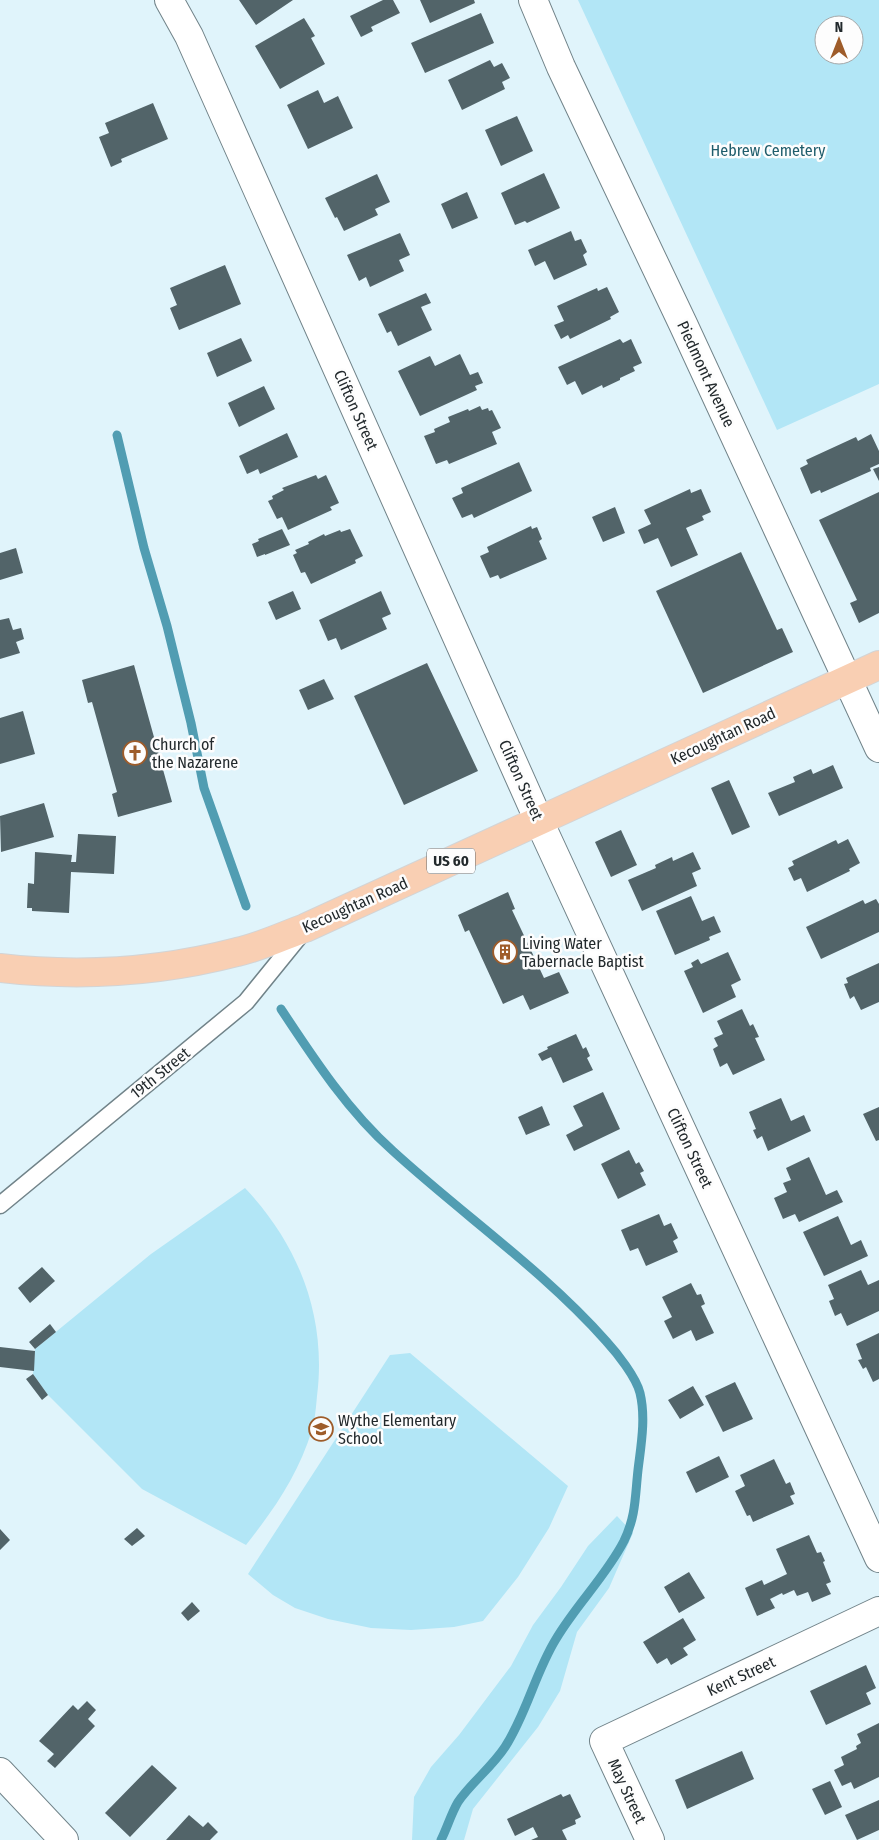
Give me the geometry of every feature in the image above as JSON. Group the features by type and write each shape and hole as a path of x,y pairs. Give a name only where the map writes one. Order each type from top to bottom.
{"main road":[{"name":"Kecoughtan Road","path":"0,968 36,972 99,972 167,967 239,952 305,928 879,665"}],"street":[{"name":"Clifton Street","path":"169,0 190,36 539,821 879,1558"},
{"name":"Piedmont Avenue","path":"533,0 561,67 879,748"},
{"name":"Kent Street","path":"604,1741 879,1611"},
{"name":"May Street","path":"604,1741 650,1840"},
{"path":"0,1772 64,1840"}],"lane":[{"name":"19th Street","path":"0,1205 246,1002 305,928"}],"green space":[{"name":"Hebrew Cemetery","path":"578,0 879,0 879,384 777,430"},
{"path":"245,1188 280,1233 294,1258 305,1284 313,1310 318,1338 319,1367 315,1418 300,1462 267,1518 246,1545 142,1489 48,1395 33,1374 35,1349 151,1254"},
{"path":"410,1353 568,1486 549,1528 518,1577 483,1621 454,1627 411,1630 371,1628 328,1619 295,1608 273,1595 248,1574 390,1355"},
{"path":"617,1516 633,1533 609,1588 577,1632 560,1691 538,1727 473,1809 464,1840 412,1840 414,1797 431,1767 459,1735 511,1666 533,1625 588,1546"}],"building":[{"path":"239,0 293,0 256,25"},
{"path":"383,0 393,0 400,13 371,27 373,31 361,37 350,16"},
{"path":"420,0 474,0 475,3 430,23"},
{"path":"481,13 494,43 425,73 411,43"},
{"path":"304,18 315,36 311,38 325,64 280,89 255,46"},
{"path":"490,60 494,67 502,63 510,78 502,82 505,89 462,110 448,80"},
{"path":"318,90 324,103 338,96 353,128 308,149 287,105"},
{"path":"153,103 168,139 121,159 122,162 111,167 99,137 109,133 105,123"},
{"path":"517,116 533,151 501,166 485,130"},
{"path":"544,173 560,208 527,223 525,221 515,225 501,193"},
{"path":"377,174 390,202 375,209 378,215 344,231 325,198"},
{"path":"467,192 478,218 452,229 441,204"},
{"path":"571,231 575,241 581,239 587,252 583,255 587,265 554,280 545,261 535,266 528,250"},
{"path":"400,233 410,255 399,260 404,271 370,287 366,277 359,281 347,255"},
{"path":"225,265 241,304 179,330 170,308 177,305 170,288"},
{"path":"607,287 619,312 610,317 611,319 570,339 568,335 561,339 554,325 564,321 557,306 597,288 598,291"},
{"path":"426,293 431,303 421,307 432,330 398,346 391,331 387,333 378,314"},
{"path":"241,338 252,361 217,377 207,353"},
{"path":"620,339 623,343 631,339 642,363 633,367 635,371 603,388 602,385 582,395 575,381 567,385 558,367"},
{"path":"460,354 470,375 478,372 483,383 475,386 477,390 420,416 398,371 430,356 435,366"},
{"path":"264,386 275,409 239,427 228,403"},
{"path":"480,406 482,410 488,408 489,411 492,410 501,428 492,432 497,444 449,464 447,460 436,464 424,436 435,432 434,429 450,422 448,417"},
{"path":"287,433 298,457 260,474 258,469 247,474 239,456"},
{"path":"871,434 879,451 879,464 870,468 871,471 821,493 820,490 811,494 800,468 808,464 806,460 856,437 858,441"},
{"path":"519,462 532,491 474,518 472,514 462,518 452,498 463,493 461,488"},
{"path":"879,467 879,481 873,469"},
{"path":"316,475 318,479 326,475 339,503 330,507 332,510 288,530 282,517 277,519 268,501 273,499 272,496 284,490 282,488"},
{"path":"690,489 691,493 701,489 711,512 702,516 704,520 686,528 698,555 671,567 658,538 644,544 638,530 651,524 644,510"},
{"path":"879,492 879,613 859,623 850,603 857,600 819,520"},
{"path":"615,507 625,533 603,542 592,517"},
{"path":"531,526 532,529 537,527 542,539 539,541 547,559 500,579 498,575 490,578 480,556 489,552 487,547"},
{"path":"282,529 290,545 257,557 252,544 259,541 258,539"},
{"path":"350,529 363,556 355,560 356,563 311,584 305,572 301,573 293,555 297,553 295,550 309,544 308,542 324,534 325,536 340,530 341,532"},
{"path":"16,548 23,573 0,580 0,553"},
{"path":"741,552 777,630 782,628 793,652 703,693 656,591"},
{"path":"293,591 301,609 276,620 268,602"},
{"path":"381,591 391,614 382,618 387,629 341,650 336,638 328,641 319,620"},
{"path":"9,618 13,630 21,628 24,639 16,642 20,653 0,659 0,620"},
{"path":"427,663 478,771 404,805 354,696"},
{"path":"134,665 172,802 118,817 112,794 117,792 92,702 88,703 82,680"},
{"path":"324,679 334,699 308,710 299,690"},
{"path":"23,711 35,754 0,764 0,718"},
{"path":"833,765 843,788 779,816 768,793 795,782 793,777 811,769 813,774"},
{"path":"729,780 750,827 732,835 711,788"},
{"path":"44,803 54,837 1,852 0,816"},
{"path":"621,830 637,865 611,877 595,842"},
{"path":"78,834 116,836 114,874 71,872 69,913 32,911 32,908 27,908 28,883 34,884 35,852 72,855 71,862 76,862"},
{"path":"848,839 860,863 849,869 850,871 807,892 801,878 794,881 788,868 794,865 792,861 836,840 838,844"},
{"path":"693,852 701,869 692,873 697,886 642,911 628,880 656,868 655,865 672,857 673,861"},
{"name":"Living Water Tabernacle Baptist","path":"508,892 515,909 512,910 544,978 559,972 569,993 530,1010 523,995 503,1004 469,930 465,932 458,915"},
{"path":"691,896 702,921 714,916 721,932 709,937 710,940 675,955 656,911"},
{"path":"876,899 879,904 879,932 821,959 806,927 863,900 865,904"},
{"path":"728,952 741,980 731,985 736,997 703,1013 684,971 693,967 691,963 698,959 701,964"},
{"path":"879,963 879,1002 861,1010 854,996 850,999 844,984 848,983 846,978"},
{"path":"742,1009 750,1026 753,1024 759,1037 755,1038 765,1060 733,1075 727,1063 720,1067 713,1049 718,1046 714,1038 723,1034 717,1021"},
{"path":"576,1034 583,1049 586,1047 590,1056 587,1058 593,1070 563,1083 551,1057 542,1061 538,1054 548,1049 547,1047"},
{"path":"603,1092 620,1129 574,1151 566,1135 583,1126 573,1106"},
{"path":"781,1098 791,1121 804,1115 811,1131 768,1151 762,1136 757,1139 753,1130 756,1129 749,1112"},
{"path":"542,1106 550,1125 526,1135 518,1117"},
{"path":"879,1107 879,1140 876,1141 863,1114"},
{"path":"629,1150 636,1164 639,1162 644,1171 640,1173 646,1185 618,1199 601,1164"},
{"path":"809,1157 826,1195 837,1190 843,1202 799,1222 795,1214 783,1219 774,1198 787,1192 783,1183 791,1180 786,1168"},
{"path":"659,1214 664,1226 671,1223 678,1238 673,1241 678,1252 646,1266 638,1248 630,1251 621,1230"},
{"path":"838,1216 851,1245 861,1240 868,1256 824,1276 803,1232"},
{"path":"42,1267 55,1281 30,1303 18,1288"},
{"path":"861,1270 868,1285 879,1280 879,1311 847,1326 841,1313 835,1316 829,1301 834,1299 828,1285"},
{"path":"691,1283 697,1295 701,1294 705,1304 701,1306 714,1333 696,1341 691,1330 673,1339 664,1321 672,1317 662,1297"},
{"path":"50,1324 56,1332 35,1349 29,1342"},
{"path":"879,1333 879,1379 873,1382 866,1367 863,1369 858,1360 862,1359 856,1344"},
{"path":"0,1347 35,1351 34,1371 0,1367"},
{"path":"33,1374 48,1395 42,1400 26,1379"},
{"path":"735,1382 753,1419 723,1432 705,1396"},
{"path":"693,1386 704,1405 680,1419 668,1400"},
{"path":"719,1456 729,1477 696,1493 686,1472"},
{"path":"774,1459 786,1484 790,1482 795,1494 790,1496 794,1504 753,1522 750,1515 747,1516 735,1491 745,1486 740,1475"},
{"path":"137,1528 145,1536 132,1546 124,1539"},
{"path":"0,1529 10,1540 0,1550"},
{"path":"809,1535 817,1553 821,1552 825,1561 823,1562 831,1582 826,1584 831,1594 812,1602 808,1592 797,1596 794,1590 783,1595 782,1593 770,1599 775,1608 757,1616 745,1588 762,1580 764,1585 787,1574 776,1549"},
{"path":"689,1572 705,1598 679,1613 664,1587"},
{"path":"192,1602 200,1611 188,1621 181,1613"},
{"path":"683,1618 696,1640 683,1648 688,1655 671,1665 667,1658 657,1664 643,1642"},
{"path":"866,1665 876,1688 866,1693 871,1704 826,1725 810,1691"},
{"path":"87,1701 96,1710 88,1719 95,1726 55,1768 47,1761 54,1754 39,1741 73,1705 78,1710"},
{"path":"879,1723 879,1777 854,1789 851,1782 842,1786 834,1770 844,1765 841,1757 857,1749 856,1746 861,1743 857,1734"},
{"path":"742,1751 754,1779 687,1809 675,1780"},
{"path":"152,1765 177,1788 130,1837 105,1813"},
{"path":"830,1781 842,1807 825,1815 812,1789"},
{"path":"561,1794 563,1797 570,1794 581,1817 575,1820 576,1824 562,1830 567,1840 531,1840 538,1837 533,1827 515,1836 507,1819"},
{"path":"879,1800 879,1830 857,1840 845,1815"},
{"path":"189,1815 203,1827 208,1822 218,1832 210,1840 166,1840"}],"waterway":[{"path":"117,435 144,548 167,626 191,723 204,788 246,906"},
{"path":"281,1009 319,1065 361,1119 420,1175 556,1290 582,1315 621,1359 635,1380 642,1402 642,1441 633,1515 624,1541 609,1566 556,1639 542,1665 513,1734 500,1754 458,1802 441,1840"}],"place":[{"name":"Church of the Nazarene","path":"135,753"},
{"name":"Living Water Tabernacle Baptist","path":"505,952"},
{"name":"Wythe Elementary School","path":"321,1429"}]}
